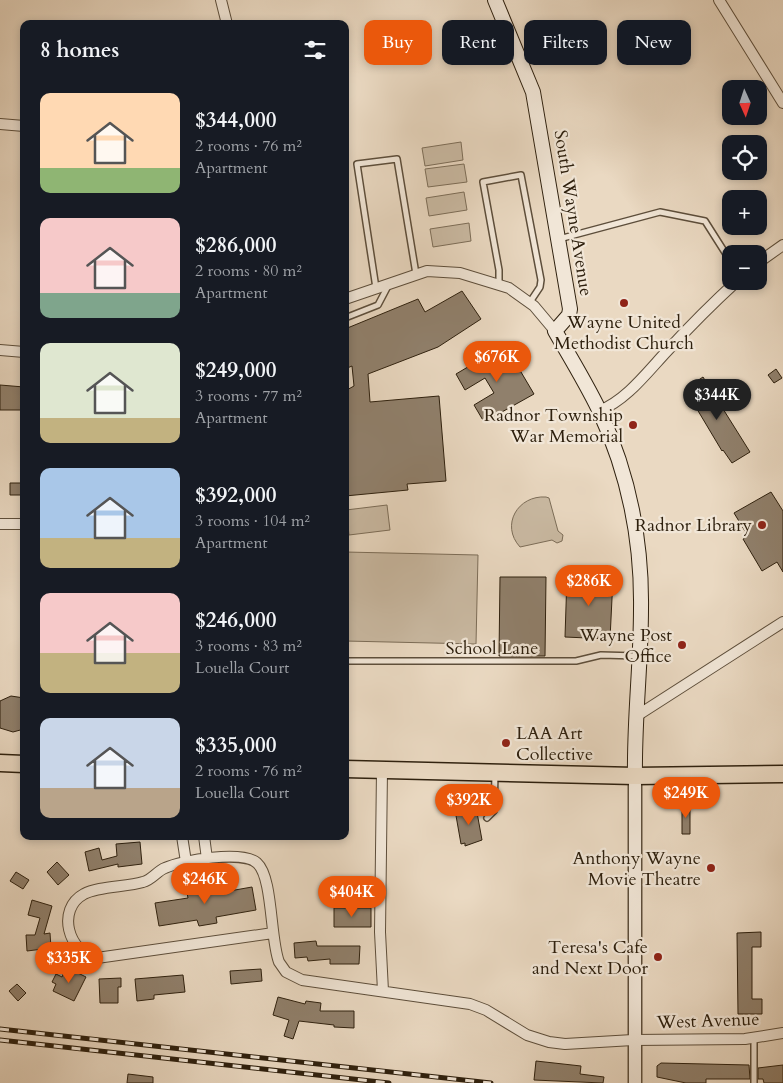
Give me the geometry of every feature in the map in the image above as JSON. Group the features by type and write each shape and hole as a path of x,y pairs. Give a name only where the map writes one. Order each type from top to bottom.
{"highway":[{"path":"0,763 20,764"},
{"path":"349,770 635,776 783,774"}],"main road":[{"name":"South Wayne Avenue","path":"495,0 532,92 570,309 569,315 555,330"},
{"path":"555,330 600,411 626,482 638,552 641,609 635,717 635,776"}],"street":[{"path":"221,0 226,20"},
{"path":"719,0 783,103"},
{"path":"0,124 20,126"},
{"path":"767,256 783,245"},
{"path":"349,298 427,271 460,273 499,283 530,302 545,315 555,330"},
{"path":"600,411 612,406 727,290"},
{"path":"0,350 20,352"},
{"path":"0,524 20,524"},
{"path":"635,717 783,622"},
{"path":"382,770 380,932 383,991"},
{"path":"635,776 633,1040 635,1083"},
{"path":"183,840 186,862"},
{"path":"205,840 207,859 164,868 146,882 82,895 74,903 69,915 69,932 73,942 88,955 106,958 273,933"},
{"name":"West Avenue","path":"207,859 245,857 259,864 264,874 279,962 290,975 302,980 470,1004 486,1010 526,1035 549,1042 575,1045 633,1040 754,1037 783,1033"}],"lane":[{"path":"376,288 357,164 397,159 416,275"},
{"path":"499,283 499,270 483,182 521,175 541,280 540,287 530,302"},
{"path":"558,239 587,234 616,223 660,212 704,221 722,248"},
{"path":"349,316 378,305 389,284"},
{"name":"School Lane","path":"349,661 566,662 601,655 639,656"},
{"path":"487,818 494,811 495,772"},
{"path":"754,1037 754,1083"}],"shaded area":[{"path":"461,142 463,160 425,166 422,148"},
{"path":"464,164 467,182 428,187 425,169"},
{"path":"464,192 467,210 429,216 426,198"},
{"path":"469,223 471,241 433,247 430,229"},
{"path":"549,498 558,531 563,535 562,541 557,543 552,540 520,547 514,538 512,530 512,521 515,513 527,501"},
{"path":"387,505 390,530 349,535 349,510"},
{"path":"349,552 478,555 476,644 349,641"}],"building":[{"path":"462,291 481,319 438,347 368,374 370,402 439,396 446,481 407,484 408,490 349,496 349,389 354,386 352,366 349,367 349,327 418,299 425,312"},
{"path":"505,345 534,394 484,422 474,405 494,393 485,378 465,390 456,374"},
{"path":"776,369 782,378 774,383 768,375"},
{"path":"703,377 750,452 732,463 722,451 685,389"},
{"path":"0,385 20,387 20,410 0,410"},
{"path":"10,483 20,483 20,495 10,495"},
{"name":"Radnor Library","path":"771,492 783,511 783,572 777,562 762,571 743,539 748,536 734,513"},
{"path":"567,576 613,578 610,639 565,637"},
{"path":"500,577 546,577 545,656 499,656"},
{"path":"11,696 20,697 20,730 13,732 0,728 0,701"},
{"path":"682,804 690,804 690,834 682,834"},
{"path":"476,807 482,840 465,846 465,843 461,844 455,810"},
{"path":"140,842 142,864 118,867 118,864 89,871 85,852 99,848 102,860 117,856 116,844"},
{"path":"57,862 69,875 58,885 47,872"},
{"path":"16,872 29,880 23,889 10,881"},
{"path":"216,883 218,893 252,887 256,910 216,917 217,923 199,926 197,920 159,926 155,903 188,898 186,888"},
{"path":"32,900 52,906 44,934 50,933 51,948 27,951 26,935 35,935 40,918 28,915"},
{"path":"334,908 371,908 371,927 334,927"},
{"path":"761,932 761,947 752,947 752,999 762,999 762,1014 738,1014 737,933"},
{"path":"316,941 317,946 360,946 359,964 330,964 330,959 308,961 307,957 295,958 294,943"},
{"path":"261,969 262,981 231,984 230,971"},
{"path":"65,970 71,973 72,970 86,977 74,1001 53,991 56,984 52,982 56,974 62,977"},
{"path":"183,975 185,992 154,995 154,999 137,1001 135,979"},
{"path":"121,978 121,987 118,987 118,1003 100,1003 99,979"},
{"path":"17,984 26,993 18,1001 9,991"},
{"path":"278,997 305,1004 306,1001 321,1003 320,1011 354,1011 354,1028 334,1027 334,1025 299,1021 293,1039 284,1036 289,1020 273,1015"},
{"path":"536,1061 581,1066 580,1074 604,1077 603,1083 534,1080"},
{"path":"661,1063 749,1065 750,1079 706,1079 706,1083 686,1083 657,1077 657,1066"},
{"path":"783,1065 783,1083 764,1083 763,1079 758,1079 758,1068"},
{"path":"128,1074 153,1077 153,1083 127,1083"}],"railway":[{"path":"0,1029 491,1083"},
{"path":"0,1040 389,1083"}],"place":[{"name":"Wayne United Methodist Church","path":"624,303"},
{"name":"Radnor Township War Memorial","path":"633,425"},
{"name":"Radnor Library","path":"762,525"},
{"name":"Wayne Post Office","path":"682,645"},
{"name":"LAA Art Collective","path":"506,743"},
{"name":"Anthony Wayne Movie Theatre","path":"711,868"},
{"name":"Teresa's Cafe and Next Door","path":"658,957"}]}
